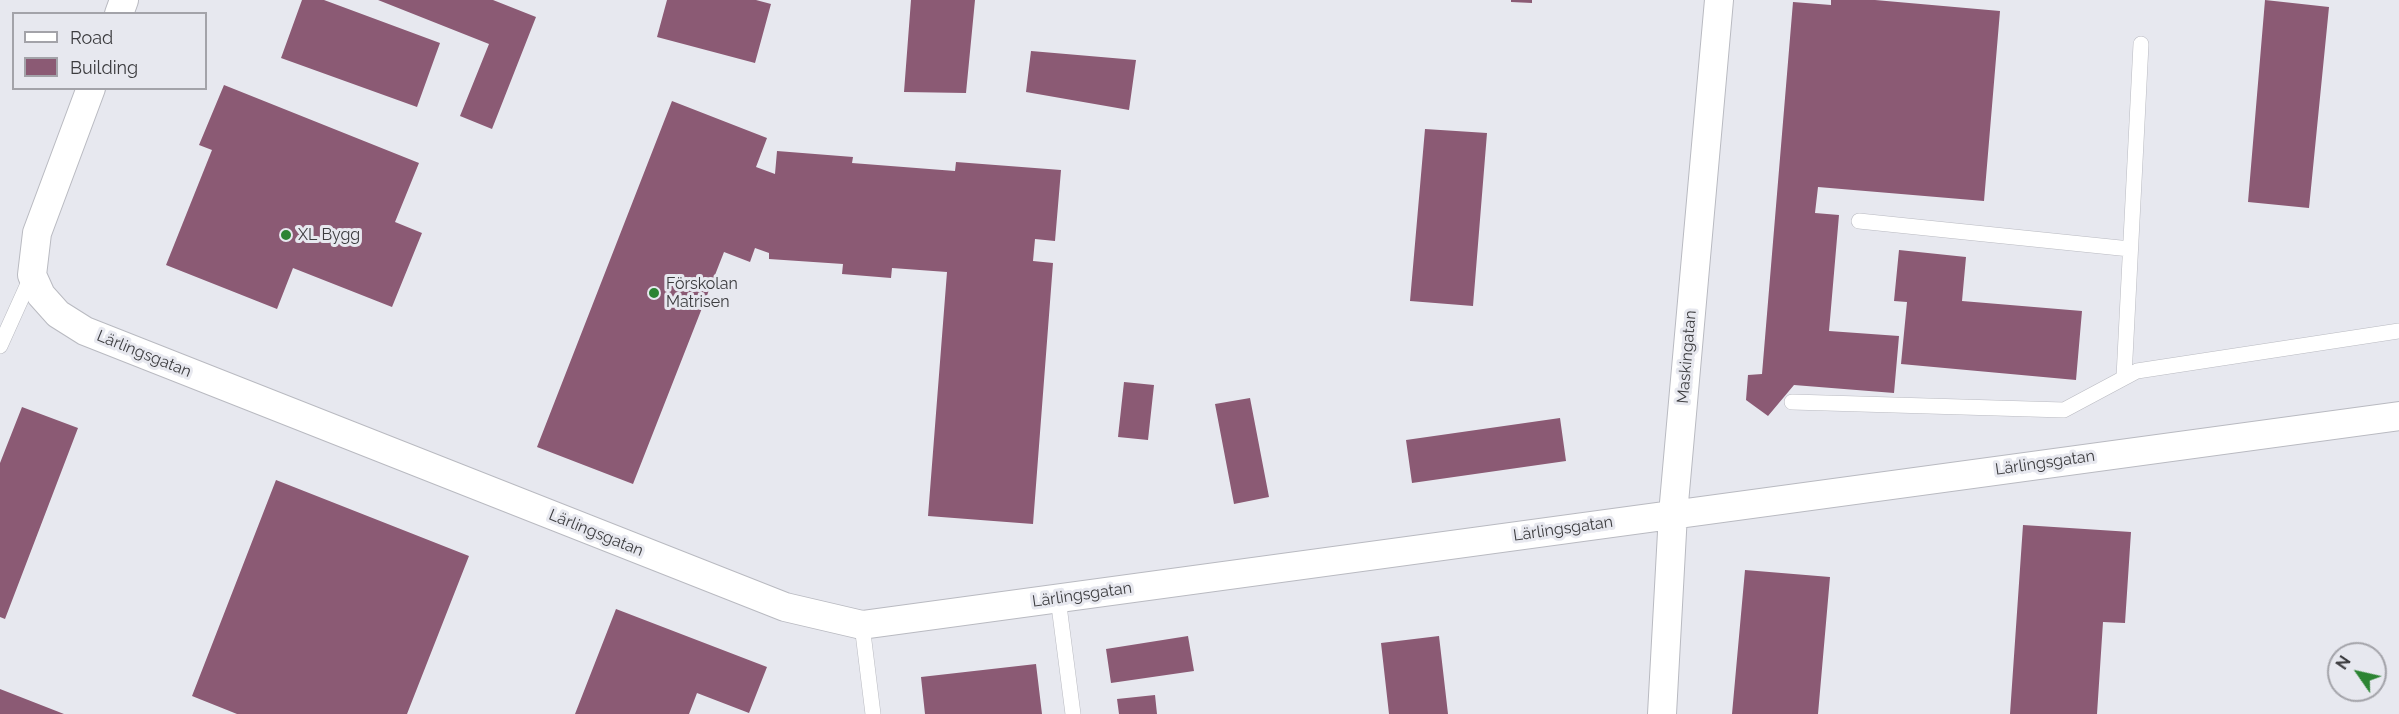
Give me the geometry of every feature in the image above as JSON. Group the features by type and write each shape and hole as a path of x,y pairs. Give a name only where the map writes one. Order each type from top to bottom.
{"street":[{"name":"Maskingatan","path":"1662,714 1673,513 1719,0"},
{"path":"32,274 37,233 90,90"},
{"name":"Lärlingsgatan","path":"32,274 41,295 52,308 85,331 785,607 862,625 2399,416"}],"lane":[{"path":"2124,378 2141,44"},
{"path":"1859,221 2130,249"},
{"path":"0,346 32,274"},
{"path":"1792,402 2064,410 2137,371 2399,331"},
{"path":"1058,598 1073,714"},
{"path":"862,625 873,714"}],"building":[{"path":"302,0 324,0 440,43 417,107 281,58"},
{"path":"378,0 493,0 536,17 492,129 460,116 489,44"},
{"path":"667,0 756,0 771,4 755,63 657,37"},
{"path":"911,0 975,0 966,93 904,92"},
{"path":"1511,0 1532,0 1532,3 1511,2"},
{"path":"1831,0 1875,0 2000,11 1984,201 1818,187 1815,213 1839,215 1829,331 1899,336 1894,393 1794,385 1768,416 1746,400 1748,375 1762,374 1793,2 1831,5"},
{"path":"2265,0 2329,7 2309,208 2248,202"},
{"path":"1031,51 1136,60 1129,110 1026,92"},
{"path":"224,85 419,163 395,222 422,233 392,307 293,268 277,309 166,265 212,150 199,145"},
{"path":"672,101 767,138 756,167 775,174 777,151 853,157 852,163 955,171 956,162 1061,170 1055,241 1035,239 1033,261 1053,263 1033,524 928,516 947,272 892,268 891,278 842,274 843,264 769,259 769,253 755,248 750,262 724,252 633,484 537,447"},
{"path":"1425,129 1487,133 1473,306 1410,301"},
{"path":"1899,250 1966,257 1962,301 2082,311 2076,380 1901,364 1907,302 1894,301"},
{"path":"1124,382 1154,385 1148,440 1118,437"},
{"path":"1250,398 1269,497 1234,504 1215,404"},
{"path":"22,407 78,428 5,619 0,617 0,463"},
{"path":"1560,418 1566,461 1412,483 1406,440"},
{"path":"276,480 469,556 407,714 237,714 192,696"},
{"path":"2023,525 2131,532 2125,623 2103,622 2097,714 2010,714"},
{"path":"1745,570 1830,577 1818,714 1732,714"},
{"path":"616,609 767,667 749,713 697,693 689,714 575,714"},
{"path":"1188,636 1194,671 1111,683 1106,649"},
{"path":"1439,636 1448,714 1389,714 1381,643"},
{"path":"1036,664 1042,714 925,714 921,677"},
{"path":"0,689 64,714 0,714"},
{"path":"1155,695 1157,714 1119,714 1117,699"}],"place":[{"name":"XL Bygg","path":"286,235"},
{"name":"Förskolan Matrisen","path":"654,293"}]}
